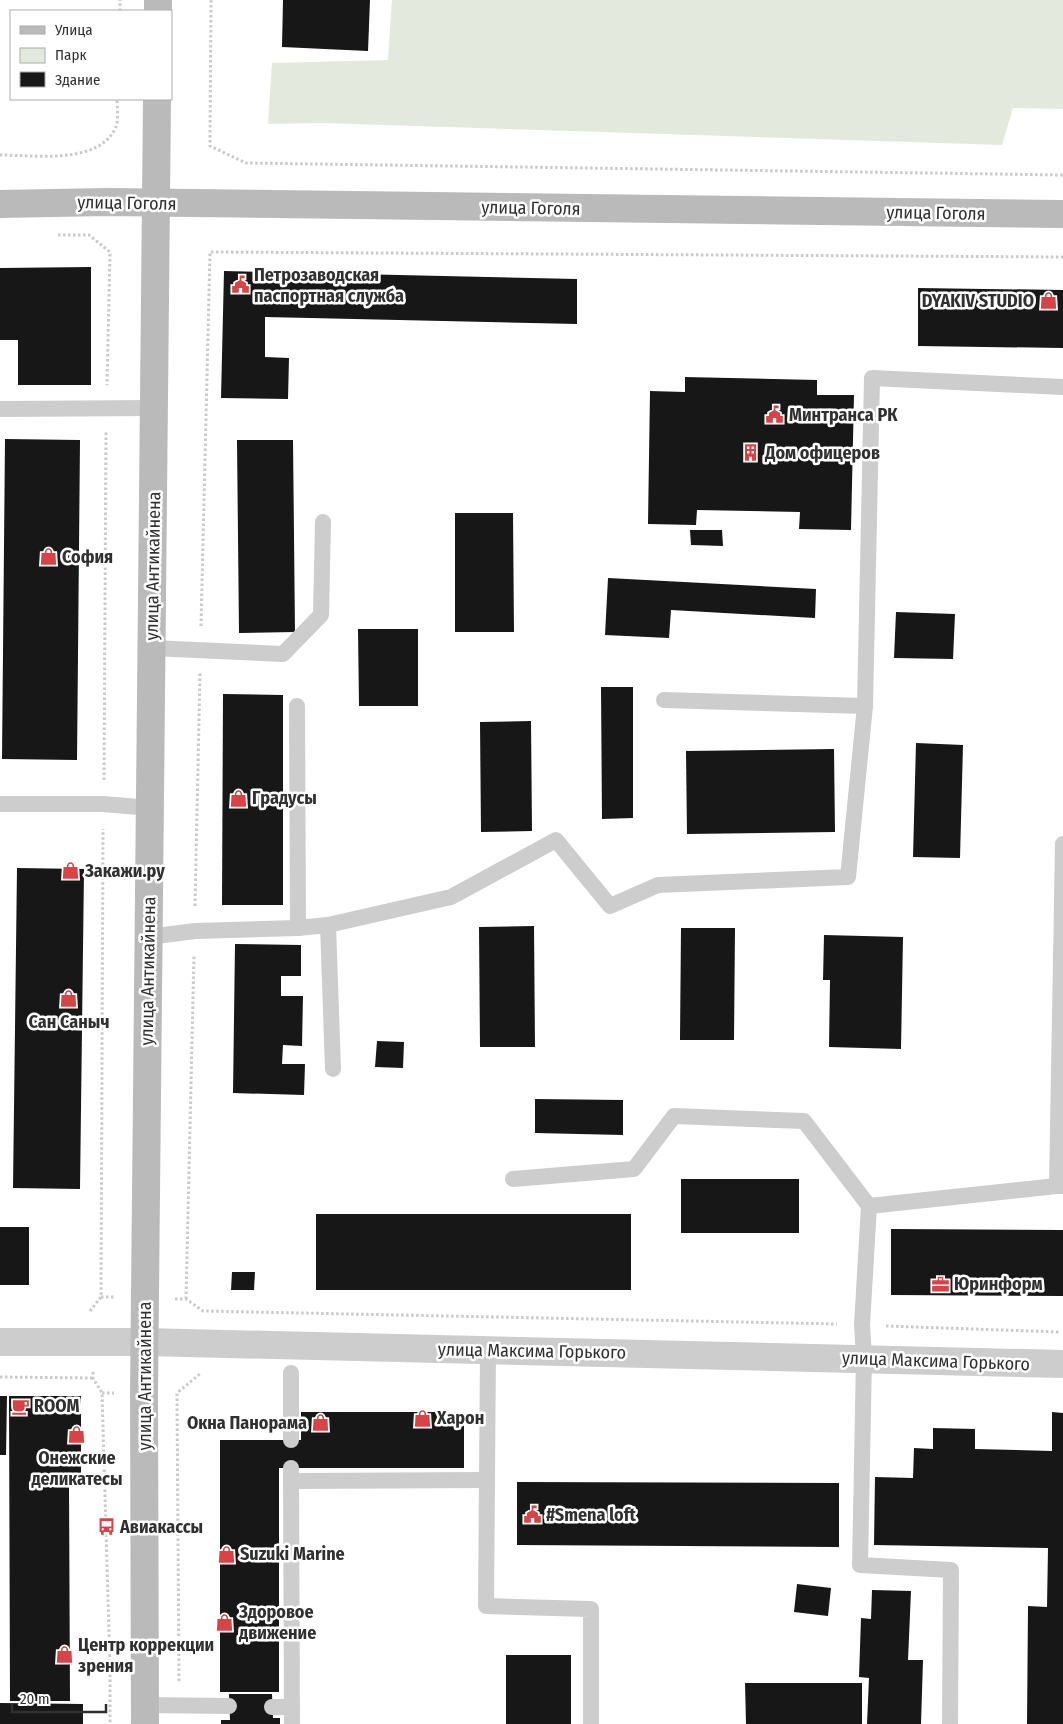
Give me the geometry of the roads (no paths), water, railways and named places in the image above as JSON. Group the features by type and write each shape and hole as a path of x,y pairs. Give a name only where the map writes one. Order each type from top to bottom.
{"main road":[{"name":"улица Антикайнена","path":"145,1714 144,1342 157,100"},
{"name":"улица Гоголя","path":"0,204 156,203 1063,214"}],"street":[{"name":"улица Максима Горького","path":"0,1342 144,1342 1063,1364"}],"lane":[{"path":"149,936 195,931 298,928 328,925 451,897 556,840 610,906 658,885 848,877 865,706 872,378 1063,387"},
{"path":"0,409 154,408"},
{"path":"152,648 283,654 321,615 323,522"},
{"path":"664,700 865,706"},
{"path":"298,706 298,928"},
{"path":"0,804 103,804 150,808"},
{"path":"869,1206 1060,1186 1063,844"},
{"path":"328,925 333,1069"},
{"path":"513,1179 634,1170 674,1116 804,1121 869,1206 862,1325 864,1358 860,1565 951,1570 950,1724"},
{"path":"488,1350 486,1606 590,1609 591,1724"},
{"path":"291,1373 291,1440"},
{"path":"292,1724 291,1474 487,1480"},
{"path":"145,1714 179,1705 229,1706"},
{"path":"272,1707 292,1707"}],"place":[{"name":"Петрозаводская паспортная служба","path":"240,285"},
{"name":"DYAKIV STUDIO","path":"1048,301"},
{"name":"Минтранса РК","path":"775,415"},
{"name":"Дом офицеров","path":"751,453"},
{"name":"София","path":"48,557"},
{"name":"Градусы","path":"238,798"},
{"name":"Закажи.ру","path":"71,871"},
{"name":"Сан Саныч","path":"69,999"},
{"name":"Юринформ","path":"940,1284"},
{"name":"ROOM","path":"20,1406"},
{"name":"Харон","path":"423,1418"},
{"name":"Окна Панорама","path":"321,1423"},
{"name":"Онежские деликатесы","path":"77,1435"},
{"name":"#Smena loft","path":"532,1515"},
{"name":"Авиакассы","path":"106,1527"},
{"name":"Suzuki Marine","path":"226,1554"},
{"name":"Здоровое движение","path":"225,1622"},
{"name":"Центр коррекции зрения","path":"64,1655"}]}
